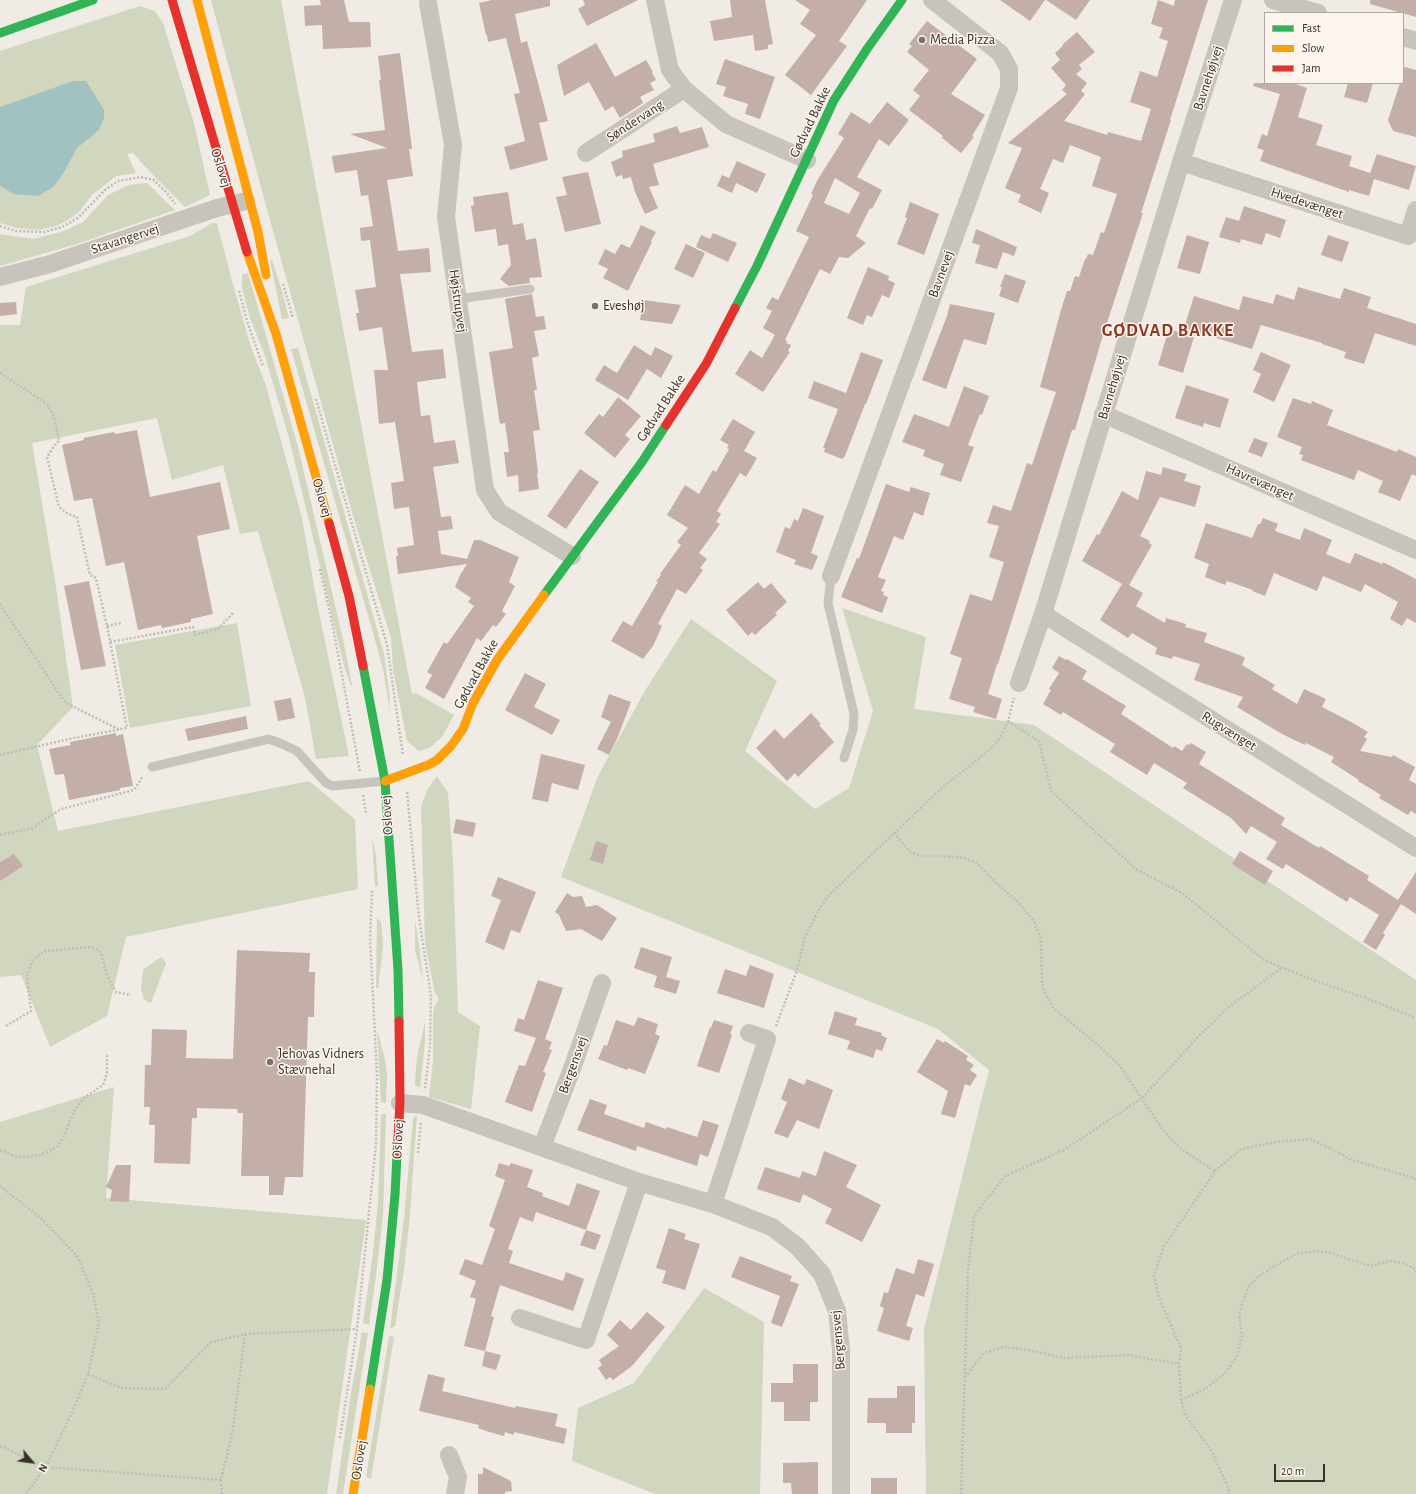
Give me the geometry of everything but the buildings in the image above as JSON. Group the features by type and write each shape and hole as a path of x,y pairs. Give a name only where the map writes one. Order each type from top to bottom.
{"street":[{"path":"0,33 93,0"},
{"name":"Oslovej","path":"172,0 243,240 276,334 349,596 372,707 385,781 398,970 400,1103 395,1195 387,1280 353,1494"},
{"name":"Oslovej","path":"197,0 260,238 276,334"},
{"path":"655,0 670,70 684,89 726,124 807,160"},
{"name":"Gødvad Bakke","path":"385,781 428,765 437,760 451,746 463,729 473,703 496,660 642,462 706,364 758,266 834,100 867,48 902,0"},
{"name":"Bavnevej","path":"831,576 1009,88 1009,69 1000,53 932,0"},
{"name":"Bavnehøjvej","path":"1019,683 1043,614 1181,162 1233,0"},
{"path":"1273,0 1315,12"},
{"name":"Højstrupvej","path":"428,3 453,145 446,217 485,490 499,512 572,556"},
{"path":"1404,37 1416,41"},
{"name":"Søndervang","path":"586,153 684,89"},
{"name":"Hvedevænget","path":"1181,162 1408,236 1416,210"},
{"name":"Stavangervej","path":"0,277 50,264 232,204 250,200"},
{"name":"Havrevænget","path":"1104,414 1416,550"},
{"name":"Rugvænget","path":"1043,614 1416,848"},
{"name":"Bergensvej","path":"542,1147 573,1066 602,983"},
{"path":"712,1204 768,1039 749,1033"},
{"name":"Bergensvej","path":"400,1103 423,1105 639,1182 712,1204 772,1227 798,1247 822,1274 837,1311 841,1350 841,1494"},
{"path":"520,1318 586,1340 639,1182"},
{"path":"449,1455 458,1477 455,1494"}],"lane":[{"path":"458,299 530,289"},
{"path":"831,576 828,603 854,714 853,730 844,758"},
{"name":"Oslovej","path":"152,767 269,739 297,751 326,783 333,786 385,781"}],"path":[{"path":"0,226 16,231 44,232 62,227 78,218 104,190 118,181 141,176 154,180 167,193 180,210 184,220"},
{"path":"0,373 47,404 54,416 60,441 54,446 47,457 59,507 68,514 77,517 90,575 96,578 127,728 74,738 0,755"},
{"path":"0,604 66,703 120,730"},
{"path":"110,642 193,626 195,635 218,629 234,613"},
{"path":"107,626 121,623"},
{"path":"768,1039 775,1030 796,973 805,937 818,911 828,896 944,786 990,749 1001,736 1008,721 1019,683"},
{"path":"1008,721 1039,741 1051,791 1137,870 1182,893 1264,960 1313,980 1363,997 1416,1018"},
{"path":"0,835 33,828 62,809 134,790 145,772 152,767"},
{"path":"894,833 910,852 920,856 964,858 977,863 994,881 1018,902 1034,921 1041,939 1042,984 1054,1009 1097,1044 1120,1066 1162,1130 1181,1149 1215,1171"},
{"path":"6,1026 31,1011 27,976 33,959 46,951 91,947 96,949 101,952 108,975 116,992 131,995"},
{"path":"961,1494 968,1271 974,1216 1005,1176 1064,1150 1142,1098 1230,1006 1283,967"},
{"path":"0,1150 14,1156 26,1157 46,1153 58,1146 64,1136 74,1111 84,1098 102,1085 107,1074 106,1053"},
{"path":"1229,1494 1228,1487 1211,1450 1186,1416 1181,1400 1179,1364 1181,1348 1159,1298 1154,1276 1163,1248 1215,1171 1241,1149 1276,1142 1311,1139 1352,1160 1414,1178 1416,1181"},
{"path":"0,1186 42,1219 77,1256 93,1293 99,1323 88,1374 73,1410 46,1467 26,1494"},
{"path":"1181,1400 1205,1389 1225,1373 1237,1356 1242,1336 1239,1316 1249,1286 1259,1276 1277,1264 1296,1254 1318,1251 1332,1253 1371,1266 1390,1261 1403,1263 1415,1269 1416,1272"},
{"path":"88,1374 121,1388 165,1389 210,1343 244,1334 357,1329"},
{"path":"222,1494 221,1480 233,1429 244,1334"},
{"path":"964,1378 984,1353 1005,1347 1028,1350 1064,1358 1128,1355 1179,1364"},
{"path":"0,1446 46,1467 221,1480"}],"green space":[{"path":"211,0 281,0 412,694 416,693 454,715 442,737 429,748 419,751 407,741 393,670 391,638 353,516 266,206"},
{"path":"140,6 155,11 163,23 194,123 210,195 185,207 133,153 127,154 136,173 116,176 92,195 80,211 68,220 56,226 39,230 16,228 0,223 0,51"},
{"path":"147,183 175,210 77,244 0,266 0,234 34,239 64,231 83,222 108,195 129,185"},
{"path":"212,223 217,223 250,344 266,386 302,518 318,608 349,756 316,759 305,698 258,531 240,534 223,465 172,480 157,418 32,443 56,587 73,707 37,745 58,831 309,781 355,819 358,889 126,937 107,1016 50,1047 21,975 0,977 0,325 20,325 26,287 190,236"},
{"path":"270,260 272,260 289,318 282,319"},
{"path":"248,273 298,447 343,639 351,686 344,666 289,438 265,356 250,318 242,289 242,275"},
{"path":"298,348 384,654 390,712 383,669 291,349"},
{"path":"842,608 926,637 914,709 1034,725 1416,980 1416,1494 926,1494 924,1329 989,1070 938,1029 561,877 598,776 646,689 691,619 777,681 745,751 815,809 849,788 873,711"},
{"path":"237,623 251,706 130,728 115,645"},
{"path":"437,776 448,793 453,859 458,1012 480,1026 471,1109 429,1097 433,1060 433,1015 434,1007 439,999 435,993 425,944 421,807 427,790"},
{"path":"372,836 376,856 378,886 375,887"},
{"path":"377,918 381,922 383,943 378,988 376,988"},
{"path":"415,920 419,945 423,981 415,949"},
{"path":"162,957 166,963 151,1003 144,1000 141,988 143,970"},
{"path":"425,1022 425,1042 420,1088 415,1085 416,1067"},
{"path":"377,1029 385,1059 387,1074 386,1103 381,1102"},
{"path":"114,1087 106,1198 366,1220 327,1494 0,1494 0,1122"},
{"path":"381,1114 386,1114 383,1215 369,1325 363,1323 378,1204"},
{"path":"417,1115 410,1214 404,1270 395,1326 390,1329 404,1218 413,1119"},
{"path":"704,1288 764,1322 760,1494 655,1494 572,1461 578,1408 634,1383"},
{"path":"362,1332 368,1333 343,1494 336,1494 351,1393"},
{"path":"389,1336 394,1337 371,1479 366,1477"}],"water":[{"path":"73,81 86,81 104,110 104,118 99,130 77,148 63,174 53,187 38,196 14,194 0,186 0,107"}],"traffic: fast":[{"path":"0,33 93,0"},
{"path":"735,308 757,266 834,100 867,49 902,0"},
{"path":"544,595 642,462 666,425"},
{"path":"363,666 385,781 398,970 399,1021"},
{"path":"370,1389 387,1280 397,1155"}],"traffic: slow":[{"path":"197,0 258,232 266,275"},
{"path":"247,252 276,334 329,523"},
{"path":"385,781 428,765 437,760 451,746 463,729 473,703 497,660 544,595"},
{"path":"353,1494 370,1389"}],"traffic: jam":[{"path":"172,0 247,252"},
{"path":"666,425 706,364 735,308"},
{"path":"329,523 349,596 363,666"},
{"path":"397,1155 400,1103 399,1021"}],"place":[{"name":"Media Pizza","path":"922,40"},
{"name":"Eveshøj","path":"595,306"},
{"name":"Jehovas Vidners Stævnehal","path":"270,1062"}],"district":[{"name":"GØDVAD BAKKE","path":"1168,331"}]}
